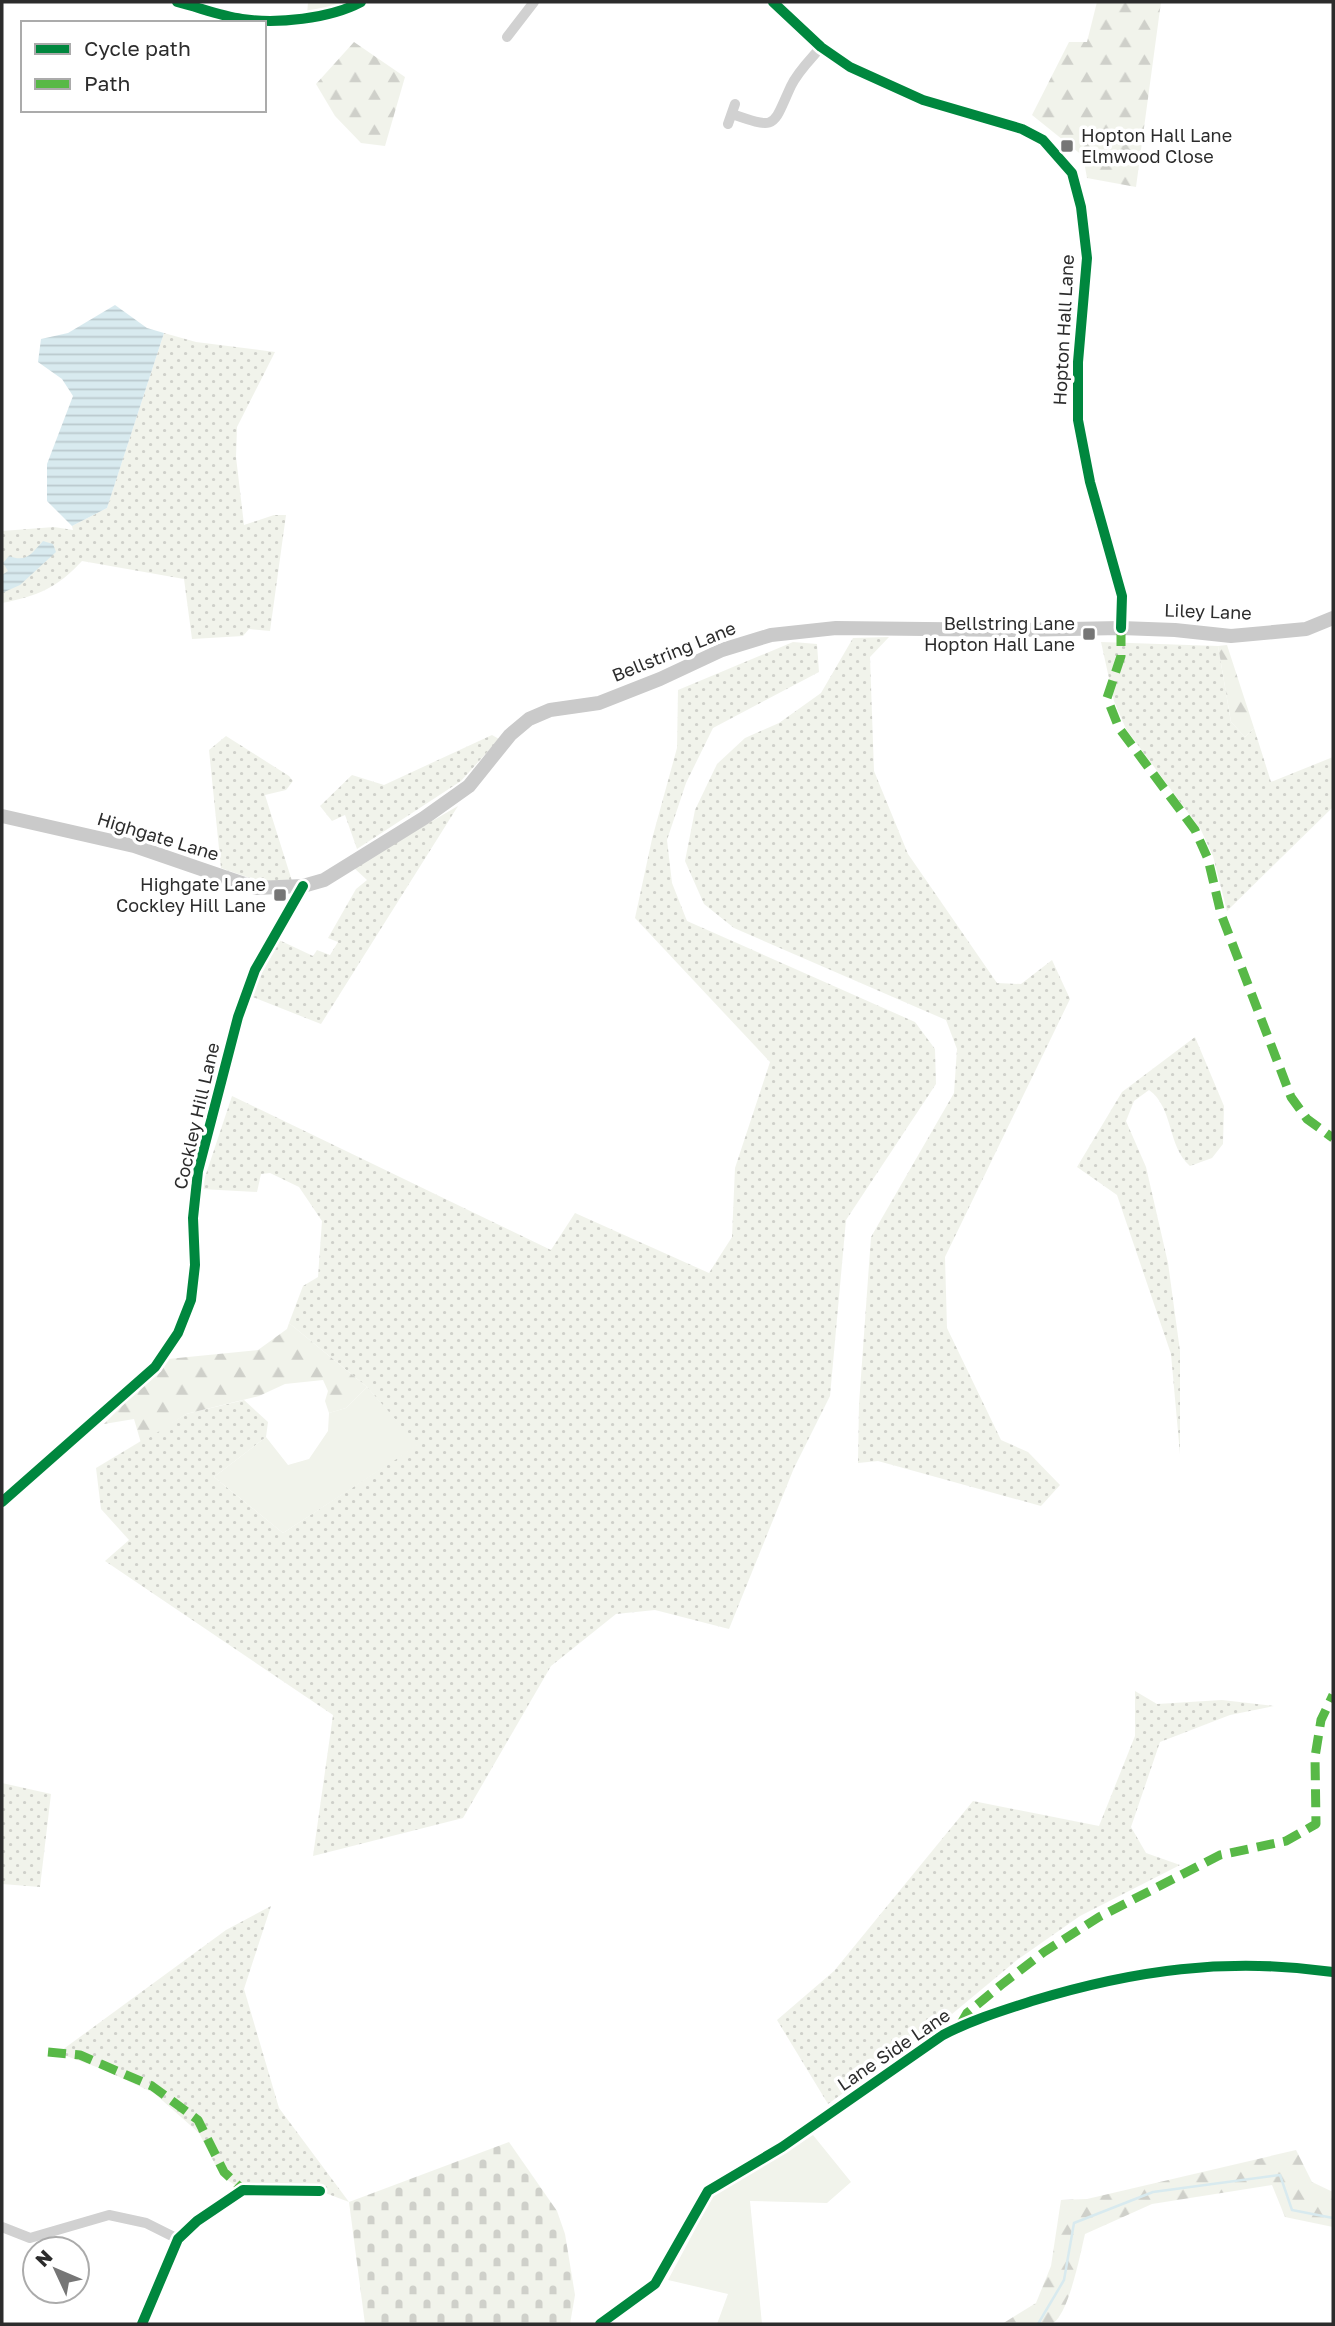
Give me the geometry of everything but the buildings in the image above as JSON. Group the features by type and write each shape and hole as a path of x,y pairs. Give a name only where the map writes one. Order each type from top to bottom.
{"main road":[{"name":"Liley Lane","path":"1121,628 1231,636 1306,629 1333,618"},
{"name":"Bellstring Lane","path":"303,886 324,880 424,818 468,786 510,735 529,719 550,710 599,703 722,650 771,635 836,628 1121,628"},
{"name":"Highgate Lane","path":"2,816 134,846 256,888 303,886"}],"street":[{"path":"177,2 242,19 291,20 328,13 361,2"},
{"path":"508,37 534,2"},
{"name":"Hopton Hall Lane","path":"773,2 821,47 849,67 923,100 1022,129 1044,139 1072,173 1081,207 1087,258 1078,362 1078,420 1090,482 1122,596 1121,628"},
{"path":"732,114 759,123 772,122 779,116 796,75 821,47"},
{"name":"Cockley Hill Lane","path":"2,1502 155,1367 178,1333 191,1300 194,1265 192,1218 198,1171 238,1017 255,970 303,886"},
{"name":"Lane Side Lane","path":"600,2324 655,2284 708,2191 782,2147 943,2035 971,2021 1059,1993 1155,1971 1198,1966 1254,1965 1333,1972"},
{"path":"142,2324 178,2239 197,2221 243,2190 320,2191"},
{"path":"2,2227 30,2238 109,2215 146,2223 178,2239"}],"green space":[{"path":"308,2 353,2 307,15"},
{"path":"1097,2 1161,2 1136,187 1087,178 1083,156 1032,115 1069,42 1087,42"},
{"path":"354,42 405,77 385,146 361,143 335,116 316,84"},
{"path":"164,333 196,342 275,352 237,427 236,457 244,525 274,515 286,515 270,631 249,629 243,636 192,639 184,579 82,561 46,590 2,603 2,531 54,527 73,530 72,526 107,508"},
{"path":"889,637 870,657 874,771 908,854 997,983 1021,984 1052,960 1070,999 945,1257 947,1328 1001,1440 1028,1452 1060,1485 1041,1506 878,1461 858,1463 859,1404 871,1237 954,1093 957,1049 946,1020 734,928 704,904 685,861 695,810 717,764 745,738 779,723 821,693 853,638"},
{"path":"793,642 817,644 819,672 713,728 686,783 667,840 672,883 687,921 915,1022 935,1049 936,1084 846,1220 830,1396 794,1468 729,1629 655,1610 616,1614 551,1666 463,1818 313,1856 333,1715 105,1561 129,1540 101,1509 96,1468 186,1414 244,1400 268,1422 266,1437 214,1477 283,1533 417,1445 367,1387 289,1323 303,1286 318,1277 322,1221 299,1187 270,1173 261,1174 257,1192 201,1189 232,1096 551,1250 575,1213 709,1273 732,1237 735,1168 770,1062 635,918 652,839 677,748 678,690"},
{"path":"1101,642 1218,646 1231,722 1245,737 1254,728 1271,782 1333,757 1333,807 1227,911 1213,856 1201,830 1126,729 1114,701"},
{"path":"1227,645 1254,728 1245,737 1231,722 1218,646"},
{"path":"492,735 499,739 461,781 357,849 345,815 332,821 320,806 352,775 384,785"},
{"path":"226,736 293,781 286,790 265,795 292,881 258,881 221,868 209,750"},
{"path":"458,806 321,1024 250,996 279,940 313,956 317,950 330,955 338,942 328,938 356,889 367,880 353,867"},
{"path":"1195,1037 1224,1106 1223,1144 1212,1158 1190,1166 1177,1148 1163,1107 1149,1090 1134,1101 1126,1121 1146,1167 1168,1263 1180,1351 1180,1454 1171,1354 1117,1195 1077,1167 1122,1092"},
{"path":"289,1323 367,1387 346,1408 329,1413 325,1401 328,1391 323,1380 285,1384 259,1396 186,1414 141,1443 134,1419 104,1424 168,1359 258,1350 287,1329"},
{"path":"367,1387 418,1445 283,1533 214,1477 266,1437 288,1465 309,1459 328,1431 329,1413 346,1408"},
{"path":"1135,1691 1157,1704 1222,1700 1274,1706 1230,1715 1160,1742 1131,1827 1146,1853 1180,1865 1080,1916 1017,1960 952,2014 828,2104 777,2020 834,1971 973,1801 1099,1826 1135,1736"},
{"path":"2,1783 51,1794 40,1887 2,1884"},
{"path":"271,1906 244,1989 279,2108 349,2202 320,2191 252,2196 221,2176 199,2133 154,2093 102,2069 58,2053 226,1930"},
{"path":"813,2135 851,2182 827,2203 750,2201 762,2324 717,2324 728,2294 668,2280 714,2194"},
{"path":"509,2142 557,2211 565,2234 575,2295 570,2324 365,2324 349,2202"},
{"path":"1296,2150 1312,2182 1333,2192 1333,2227 1285,2217 1272,2185 1152,2204 1085,2234 1068,2298 1063,2310 1051,2324 1002,2324 1036,2303 1051,2266 1061,2200 1087,2199"}],"shaded area":[{"path":"115,305 147,328 164,333 107,508 72,526 47,501 47,464 73,396 62,379 38,362 41,339 68,333"},
{"path":"43,541 53,544 56,552 20,585 2,593 2,575 8,571 3,563 9,556 29,556"}],"waterway":[{"path":"1038,2324 1064,2280 1074,2223 1153,2192 1280,2175 1292,2210 1333,2218"}],"marked path":[{"path":"1121,628 1121,656 1107,698 1119,728 1195,830 1208,859 1221,914 1291,1097 1307,1119 1333,1138"},
{"path":"960,2025 967,2013 1001,1985 1044,1952 1099,1917 1220,1855 1286,1841 1316,1824 1315,1757 1321,1720 1333,1695"},
{"path":"48,2052 80,2055 152,2086 198,2120 224,2172 243,2190"}],"cycle path":[{"path":"177,2 234,18 271,21 334,13 361,2"},
{"path":"773,2 821,47 850,67 923,100 1022,129 1043,140 1072,173 1081,207 1087,258 1078,362 1078,420 1090,482 1122,596 1121,628"},
{"path":"2,1502 155,1367 178,1333 191,1300 195,1265 193,1218 198,1171 238,1017 255,970 303,886"},
{"path":"600,2324 655,2284 708,2191 782,2147 943,2035 1032,2001 1144,1974 1218,1966 1333,1972"},
{"path":"142,2324 178,2239 197,2221 243,2190 320,2191"}],"place":[{"name":"Hopton Hall Lane Elmwood Close","path":"1067,146"},
{"name":"Bellstring Lane Hopton Hall Lane","path":"1089,634"},
{"name":"Highgate Lane Cockley Hill Lane","path":"280,895"}]}
